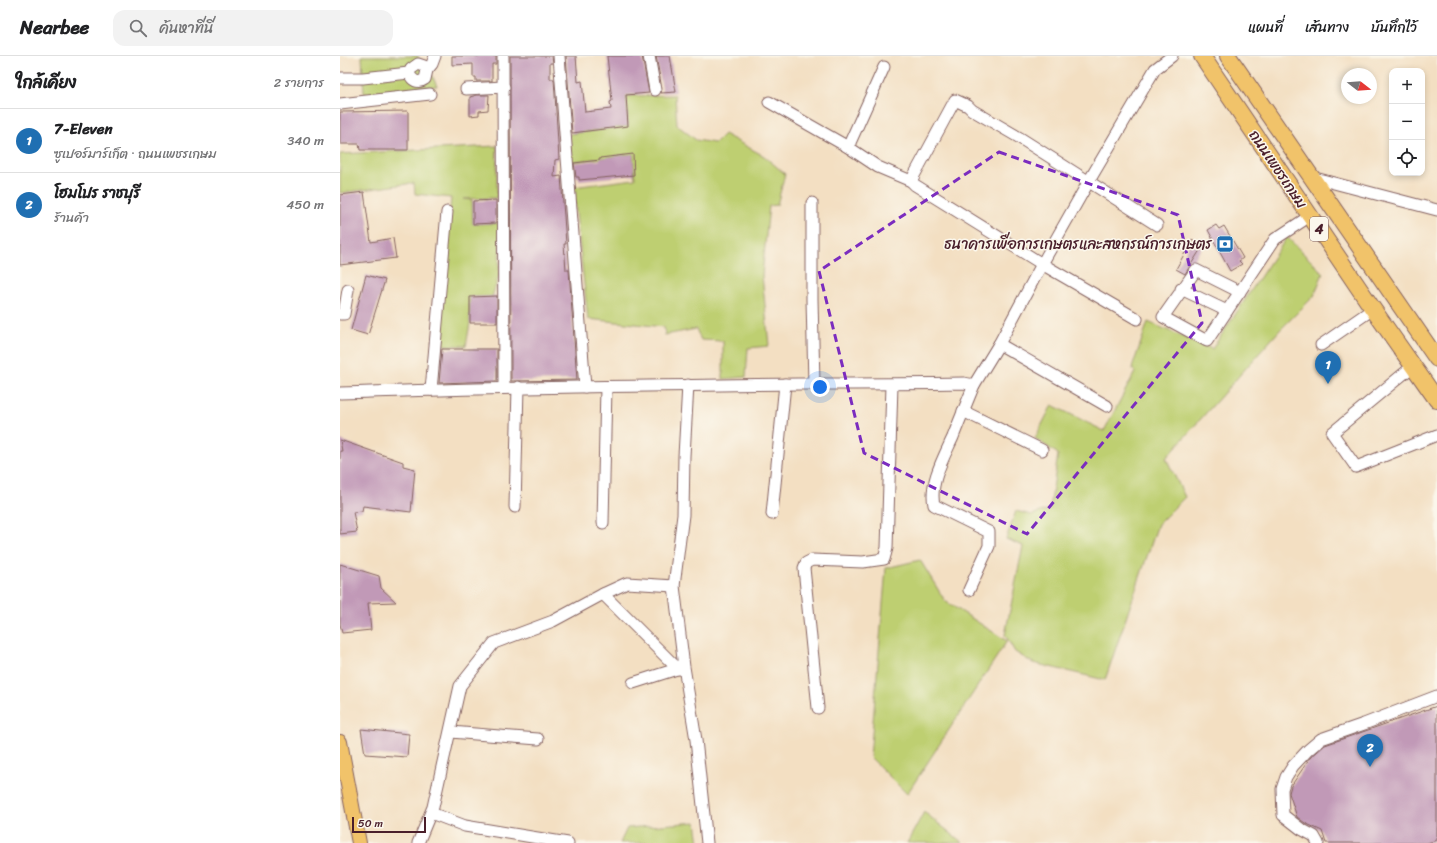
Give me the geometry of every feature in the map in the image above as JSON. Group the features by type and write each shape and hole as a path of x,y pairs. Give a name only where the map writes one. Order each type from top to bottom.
{"highway":[{"name":"ถนนเพชรเกษม","path":"1202,56 1373,309 1437,400"},
{"name":"ถนนเพชรเกษม","path":"1228,56 1282,132 1311,177 1437,359"}],"main road":[{"path":"340,742 359,843"}],"street":[{"path":"340,78 362,78 409,73 413,79 418,82 425,79 427,70 432,64 435,56"},
{"path":"503,56 504,388"},
{"path":"559,56 585,387"},
{"path":"649,56 655,90"},
{"path":"969,590 989,546 989,532 934,505 933,499 935,482 939,471 974,385 999,344 1089,181 1155,69 1172,56"},
{"path":"848,147 884,67"},
{"path":"466,89 504,87"},
{"path":"340,104 430,94"},
{"path":"911,181 955,100 968,106 972,110 1089,181 1157,225"},
{"path":"769,102 848,147 878,167 911,181 915,186 1042,264 1137,319"},
{"path":"1311,177 1437,210"},
{"path":"812,203 814,384"},
{"path":"431,390 447,212"},
{"path":"1240,292 1196,270 1181,289 1163,317 1207,341 1276,239 1310,216"},
{"path":"1181,289 1227,311"},
{"path":"340,314 344,314 348,290"},
{"path":"1321,345 1373,309"},
{"path":"999,344 1107,406"},
{"path":"1414,366 1332,432 1356,466 1437,435"},
{"path":"340,393 518,387 785,384 892,385 964,383 974,385"},
{"path":"772,514 785,384"},
{"path":"688,385 684,456 683,515 674,586 681,668 696,740 707,843"},
{"path":"818,708 804,568 806,562 812,560 863,562 884,559 887,548 892,385"},
{"path":"515,508 518,387"},
{"path":"603,523 606,387"},
{"path":"963,411 1042,450"},
{"path":"418,843 430,813 451,732 460,686 494,643 553,621 603,594 627,584 674,586"},
{"path":"603,594 681,668"},
{"path":"633,683 681,668"},
{"path":"1318,843 1314,836 1301,829 1283,815 1282,789 1286,777 1293,766 1321,739 1437,696"},
{"path":"451,732 538,739"},
{"path":"430,813 465,826 568,843"}],"highlighted area":[{"path":"999,152 1178,215 1202,323 1027,534 864,453 819,271"}],"green space":[{"path":"362,56 418,56 419,62 430,71 437,86 364,94"},
{"path":"675,95 677,125 696,140 715,143 724,134 764,156 785,174 777,205 769,206 762,275 769,346 748,348 746,377 723,379 723,341 701,340 696,329 665,335 664,327 588,319 573,187 635,179 633,154 571,162 569,134 628,126 626,96"},
{"path":"497,146 497,198 463,199 472,200 473,224 500,223 499,276 492,297 470,297 470,323 466,346 437,345 451,198 415,194 414,183 340,193 340,154"},
{"path":"1287,237 1323,273 1314,296 1279,331 1166,458 1185,497 1158,524 1105,680 1033,663 1015,652 1005,635 1023,546 1006,539 1016,511 1031,515 1050,509 1058,454 1035,438 1052,405 1104,431 1135,372 1132,368 1148,322 1212,349"},
{"path":"920,560 945,601 1007,641 907,794 870,757 886,568"},
{"path":"924,812 963,843 907,843"},
{"path":"696,822 699,843 620,843 627,828"}],"building":[{"path":"452,56 496,56 496,64 492,64 492,81 476,81 476,77 473,77 473,64 452,65"},
{"path":"510,56 552,56 553,63 550,63 550,79 554,79 559,159 555,160 554,177 561,176 566,244 564,244 566,270 569,270 577,380 511,381"},
{"path":"566,56 576,56 578,82 582,81 585,112 611,109 610,102 612,101 607,56 642,56 649,93 626,95 628,126 572,133"},
{"path":"656,56 670,56 676,92 661,93 662,89"},
{"path":"477,95 489,95 488,110 479,111 479,115 470,116 470,97"},
{"path":"408,111 408,150 360,150 359,144 340,144 340,112"},
{"path":"633,154 634,175 579,180 579,177 576,177 574,163"},
{"path":"364,192 371,242 393,238 396,258 340,265 340,195"},
{"path":"496,200 496,223 473,224 473,201"},
{"name":"ธนาคารเพื่อการเกษตรและสหกรณ์การเกษตร","path":"1216,225 1219,229 1224,226 1243,258 1239,261 1242,264 1230,271 1208,230"},
{"path":"1192,240 1202,247 1185,274 1176,269"},
{"path":"366,275 385,280 368,335 351,330"},
{"path":"497,296 497,323 470,323 470,297"},
{"path":"442,349 497,349 497,381 439,383"},
{"path":"340,440 403,462 403,466 415,469 411,512 363,506 362,511 353,512 357,532 340,534 340,451 342,451"},
{"path":"340,564 379,576 381,588 396,602 368,603 371,630 342,633 340,624"},
{"path":"1437,706 1437,840 1427,843 1326,843 1322,831 1305,823 1297,817 1289,793 1291,786 1310,758 1325,745"},
{"path":"361,729 409,734 407,757 365,754"}],"place":[{"name":"ธนาคารเพื่อการเกษตรและสหกรณ์การเกษตร","path":"1225,244"},
{"name":"7-Eleven","path":"1328,384"},
{"name":"โฮมโปร ราชบุรี","path":"1370,767"}]}
